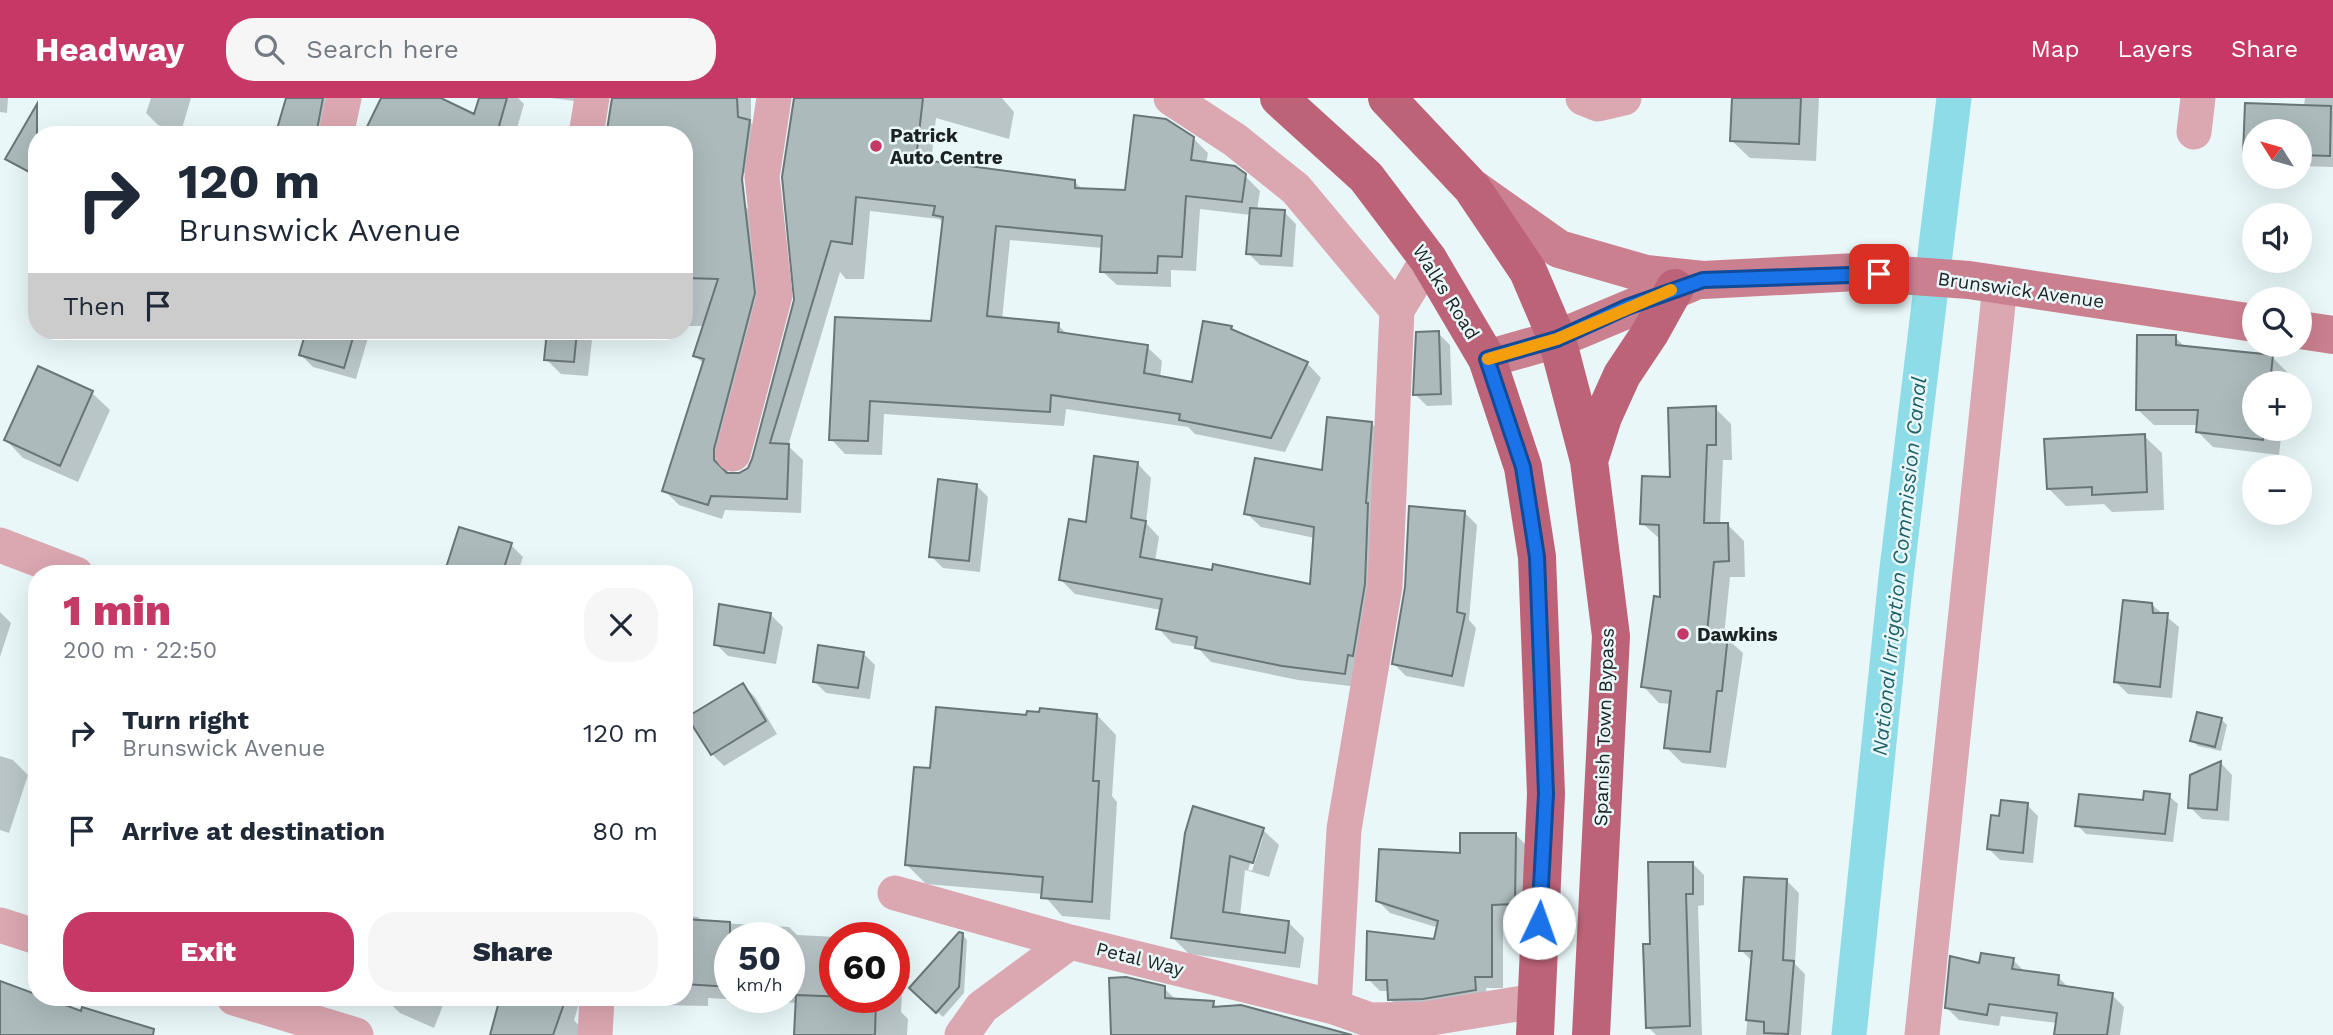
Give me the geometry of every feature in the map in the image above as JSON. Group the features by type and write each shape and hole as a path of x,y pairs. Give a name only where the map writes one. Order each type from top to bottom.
{"main road":[{"name":"Walks Road","path":"1279,98 1366,177 1428,258 1487,359 1523,467 1537,557 1546,794 1535,1018"},
{"path":"1387,98 1472,188 1528,271 1557,339"},
{"name":"Brunswick Avenue","path":"1472,188 1559,249 1587,260 1689,284 1857,272 1984,283 2242,321"},
{"path":"1589,461 1603,417 1622,375 1689,284"},
{"name":"Brunswick Avenue","path":"1487,359 1557,339 1689,284"},
{"path":"2312,332 2333,335"},
{"name":"Spanish Town Bypass","path":"1557,339 1589,461 1611,636 1591,1035"}],"street":[{"path":"338,126 344,98"},
{"path":"587,126 592,98"},
{"path":"733,454 775,295 762,177 774,98"},
{"path":"1171,98 1235,140 1296,189 1398,310"},
{"path":"1583,98 1598,104 1624,98"},
{"path":"2194,132 2198,98"},
{"path":"1334,1007 1344,829 1385,586 1398,310 1428,258"},
{"path":"1922,1035 1984,283"},
{"path":"0,545 52,565"},
{"name":"Petal Way","path":"895,893 1070,942 1334,1007 1370,1028"},
{"path":"0,925 28,934"},
{"path":"962,1035 982,1007 1070,942"},
{"path":"260,1006 356,1035"},
{"path":"595,1035 597,1006"},
{"path":"1370,1028 1425,1019 1535,1018"}],"building":[{"path":"286,98 323,98 318,126 278,126"},
{"path":"381,98 441,98 474,114 479,98 507,98 499,126 367,126"},
{"path":"612,98 737,98 738,117 750,120 742,179 755,293 714,449 714,460 727,473 739,473 748,468 752,459 794,300 782,177 794,98 923,98 916,159 1075,180 1075,188 1125,190 1134,115 1166,119 1194,137 1191,160 1235,166 1246,174 1242,202 1186,196 1182,257 1158,256 1157,273 1100,272 1102,236 996,226 987,316 1059,323 1058,332 1148,345 1144,373 1192,382 1203,321 1232,326 1231,329 1308,362 1271,438 1179,420 1180,414 1051,395 1050,412 870,401 868,441 829,440 835,317 931,321 943,217 933,215 935,206 856,197 852,244 831,241 770,443 789,444 787,499 711,496 708,505 662,491 704,359 693,356 718,279 693,278 693,126 608,126"},
{"path":"1732,98 1801,98 1799,144 1730,141"},
{"path":"2245,103 2331,106 2330,156 2312,155 2312,119 2244,119"},
{"path":"37,104 37,126 28,126 28,171 5,159"},
{"path":"1250,208 1285,210 1281,256 1246,254"},
{"path":"1439,331 1441,394 1413,395 1416,332"},
{"path":"2137,335 2176,335 2176,345 2242,352 2242,357 2273,357 2271,371 2242,371 2242,437 2196,432 2198,410 2136,410"},
{"path":"303,340 352,340 344,368 299,355"},
{"path":"546,340 576,340 574,362 544,360"},
{"path":"38,366 93,391 60,466 4,440"},
{"path":"1716,406 1716,445 1707,445 1704,523 1728,523 1729,561 1714,562 1707,633 1728,635 1722,691 1717,691 1710,752 1664,748 1671,691 1641,687 1654,596 1660,597 1659,525 1640,524 1642,476 1670,477 1668,408"},
{"path":"1327,417 1372,422 1366,503 1365,584 1353,656 1348,655 1345,674 1282,666 1195,648 1197,637 1156,629 1162,599 1059,580 1069,519 1086,522 1094,456 1138,462 1131,518 1146,521 1140,557 1212,570 1213,564 1310,584 1314,527 1244,514 1255,458 1322,470"},
{"path":"2145,434 2147,492 2092,495 2092,487 2047,489 2044,439"},
{"path":"938,479 977,484 969,561 929,557"},
{"path":"1409,506 1465,511 1457,612 1465,614 1452,676 1392,664 1405,587"},
{"path":"459,527 512,543 505,565 447,565"},
{"path":"2123,600 2152,603 2153,613 2168,613 2160,687 2114,682"},
{"path":"719,604 771,613 764,653 714,645"},
{"path":"818,645 864,652 858,688 813,682"},
{"path":"743,683 766,721 711,755 693,726 693,713"},
{"path":"936,707 1026,715 1027,711 1039,712 1040,708 1097,714 1093,781 1099,781 1092,902 1041,898 1043,877 905,865 914,767 930,768"},
{"path":"2197,712 2222,718 2215,747 2190,741"},
{"path":"2221,761 2217,810 2188,808 2190,775"},
{"path":"2144,791 2170,794 2165,834 2075,826 2079,794 2143,800"},
{"path":"2001,800 2028,803 2023,853 1987,849 1991,815 1999,816"},
{"path":"1193,806 1264,828 1253,863 1230,856 1223,912 1289,921 1285,953 1171,938 1185,833"},
{"path":"1460,833 1516,833 1515,904 1492,905 1492,977 1475,977 1476,990 1423,999 1388,1000 1387,980 1366,980 1367,931 1434,939 1438,921 1376,901 1379,849 1460,853"},
{"path":"1648,862 1693,862 1693,894 1686,894 1690,1026 1646,1028 1643,944 1650,944"},
{"path":"1744,877 1787,879 1783,960 1794,961 1788,1034 1764,1033 1764,1022 1746,1020 1752,951 1739,951"},
{"path":"693,920 730,922 714,922 714,986 693,985"},
{"path":"959,932 963,933 959,987 936,1013 910,987"},
{"path":"1981,953 2014,958 2012,969 2059,975 2058,985 2113,993 2107,1035 2054,1035 2057,1013 1989,1004 1987,1015 1945,1008 1950,956 1979,963"},
{"path":"1126,977 1165,986 1165,998 1214,1001 1213,1007 1241,1005 1352,1035 1111,1035 1109,978"},
{"path":"0,981 28,991 28,1006 68,1006 81,1011 82,1007 154,1029 153,1035 0,1035"},
{"path":"805,995 819,996 819,1013 876,1013 875,1035 794,1035 795,1013 805,1013"},
{"path":"498,1006 563,1006 553,1035 490,1035"}],"waterway":[{"name":"National Irrigation Commission Canal","path":"1849,1035 1896,577 1954,98"}],"slow traffic":[{"path":"1488,359 1557,339 1671,290"}],"place":[{"name":"Patrick Auto Centre","path":"876,146"},
{"name":"Dawkins","path":"1683,634"}],"route":[{"path":"1539,923 1546,794 1537,557 1523,467 1487,359 1557,339 1627,307 1703,280 1857,272 1879,274"}]}
